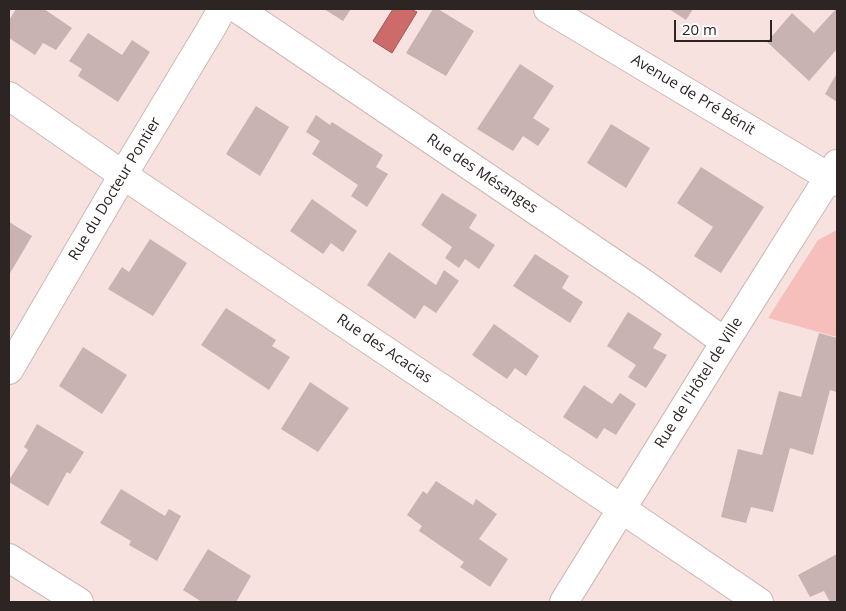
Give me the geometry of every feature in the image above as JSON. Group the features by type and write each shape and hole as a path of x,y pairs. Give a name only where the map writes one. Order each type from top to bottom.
{"street":[{"name":"Rue du Docteur Pontier","path":"9,370 122,175 222,9"},
{"name":"Rue des Mésanges","path":"238,9 646,285 724,342"},
{"name":"Avenue de Pré Bénit","path":"548,9 835,174"},
{"name":"Rue des Acacias","path":"9,96 122,175 759,602"},
{"name":"Rue de l'Hôtel de Ville","path":"564,602 724,342 835,174"},
{"path":"9,558 79,602"}],"shaded area":[{"path":"393,9 411,9 417,12 392,53 373,41"},
{"path":"837,230 837,337 768,318 818,240"}],"building":[{"path":"16,9 44,9 72,28 56,50 43,43 35,55 9,38 9,20"},
{"path":"324,9 351,9 343,21"},
{"path":"433,9 438,9 474,31 446,76 406,53"},
{"path":"669,9 693,9 686,20"},
{"path":"836,9 837,49 809,81 767,42 792,13 814,33"},
{"path":"88,33 122,55 132,40 150,52 118,102 78,76 82,69 69,61"},
{"path":"520,64 554,86 533,118 550,129 538,146 523,136 513,151 477,129"},
{"path":"837,73 837,102 825,94"},
{"path":"256,106 289,127 260,176 226,154"},
{"path":"316,115 330,125 332,122 383,155 376,167 388,174 367,207 351,196 358,185 312,154 320,141 306,132"},
{"path":"611,124 650,148 626,188 587,163"},
{"path":"701,167 764,207 721,273 694,256 713,227 677,203"},
{"path":"442,193 477,215 469,228 495,245 479,269 465,259 459,268 445,258 452,247 421,225"},
{"path":"312,199 357,231 343,252 331,243 323,254 290,231"},
{"path":"9,222 32,236 9,275"},
{"path":"150,239 187,263 153,316 108,289 122,267 129,272"},
{"path":"389,252 436,285 444,270 459,281 436,313 424,305 415,319 367,285"},
{"path":"535,254 569,276 562,288 583,302 570,323 513,286"},
{"path":"226,308 276,340 272,346 290,357 269,390 201,345"},
{"path":"628,312 662,334 653,348 667,355 646,388 628,377 636,365 607,346"},
{"path":"494,324 539,356 526,376 515,368 507,379 472,355"},
{"path":"819,333 837,338 837,392 830,390 813,455 790,448 773,512 751,507 746,523 721,517 738,449 762,455 779,391 801,397"},
{"path":"83,347 127,375 102,414 59,386"},
{"path":"310,382 349,408 318,452 281,429"},
{"path":"584,385 612,404 620,393 636,404 616,435 604,428 597,439 563,417"},
{"path":"37,424 84,452 70,474 67,472 48,506 9,482 28,450 24,447"},
{"path":"436,481 473,505 476,499 497,514 479,539 508,559 490,587 460,567 464,562 419,531 422,526 407,515 423,491 427,494"},
{"path":"121,489 165,516 169,509 181,516 157,561 129,545 131,541 100,523"},
{"path":"208,549 251,576 236,602 202,602 183,590"},
{"path":"837,554 837,602 830,602 824,591 810,597 798,575"}]}
